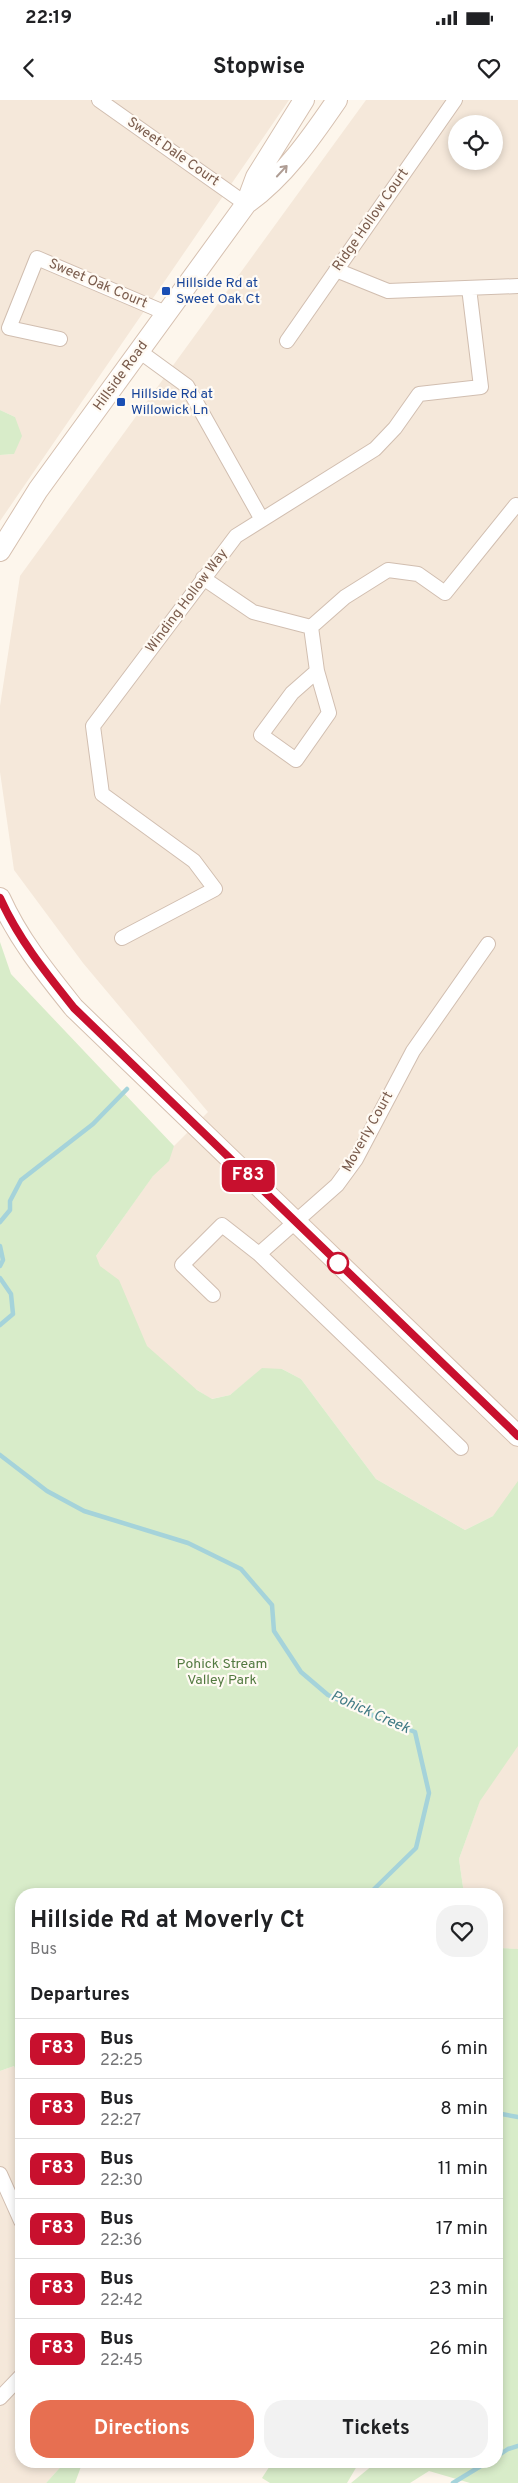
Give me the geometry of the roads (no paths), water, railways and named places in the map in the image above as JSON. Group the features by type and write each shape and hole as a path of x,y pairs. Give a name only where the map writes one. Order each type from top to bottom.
{"street":[{"name":"Sweet Dale Court","path":"99,100 246,204"},
{"name":"Hillside Road","path":"0,551 38,490 246,204 256,177 304,100"},
{"name":"Hillside Road","path":"246,204 264,191 305,147 337,100"},
{"name":"Ridge Hollow Court","path":"287,341 448,102"},
{"name":"Sweet Oak Court","path":"60,339 9,328 37,258 166,313"},
{"path":"336,270 388,290 518,286"},
{"name":"Winding Hollow Way","path":"122,938 215,889 194,861 102,794 93,726 236,536 261,518 375,449 395,428 419,394 481,387 468,288"},
{"path":"139,351 187,386 261,518"},
{"path":"311,627 345,598 388,570 418,574 446,593 516,505"},
{"path":"203,578 253,612 311,627"},
{"path":"311,627 317,671 329,714 296,760 261,735 292,692 317,671"},
{"path":"0,898 20,938 37,963 74,1008 518,1436"},
{"name":"Moverly Court","path":"258,1254 337,1185 356,1158 413,1051 488,944"},
{"path":"213,1295 182,1266 222,1225 258,1254 461,1448"},
{"path":"0,2174 15,2208"},
{"path":"0,2398 15,2382"}],"waterway":[{"path":"0,1222 10,1210 10,1201 21,1180 93,1124 127,1089"},
{"path":"0,1246 3,1260 0,1266"},
{"path":"0,1278 11,1294 13,1314 0,1325"},
{"name":"Pohick Creek","path":"0,1455 47,1491 84,1511 188,1543 241,1569 272,1605 274,1631 301,1672 328,1695 364,1712 415,1732 429,1793 416,1848 375,1888"},
{"name":"Pohick Creek","path":"503,2114 518,2117"},
{"path":"503,2452 518,2446"},
{"path":"453,2483 478,2468"}],"place":[{"name":"Hillside Rd at Sweet Oak Ct","path":"166,291"},
{"name":"Hillside Rd at Willowick Ln","path":"121,402"}],"park label":[{"name":"Pohick Stream Valley Park","path":"222,1672"}]}
